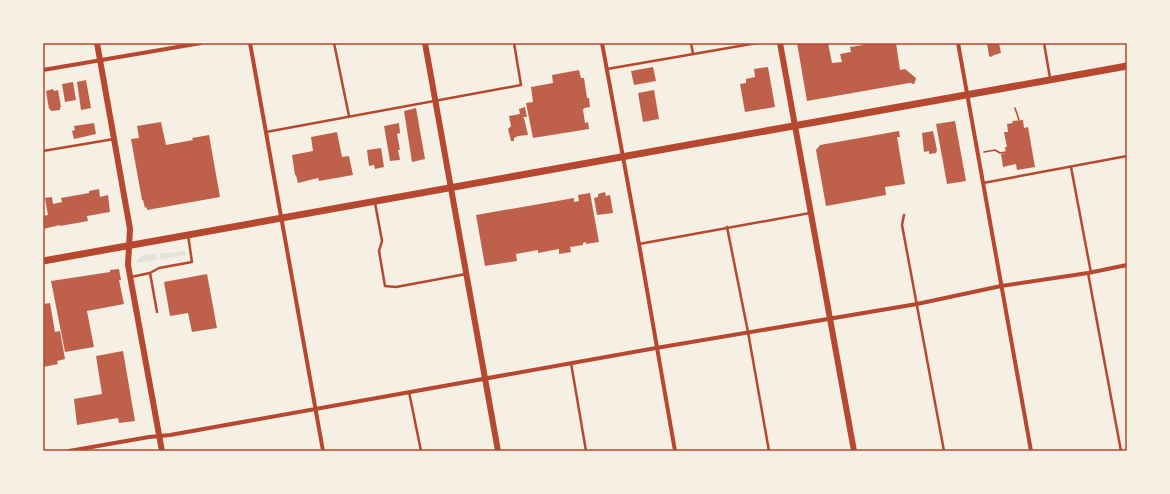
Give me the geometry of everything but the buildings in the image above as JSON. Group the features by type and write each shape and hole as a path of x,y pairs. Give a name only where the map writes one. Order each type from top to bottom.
{"main road":[{"path":"43,261 1127,66"}],"street":[{"path":"97,43 130,229 128,265 162,451"},
{"path":"43,70 201,43"},
{"path":"250,43 323,451"},
{"path":"424,43 498,451"},
{"path":"602,43 675,451"},
{"path":"780,43 854,451"},
{"path":"958,43 1031,451"},
{"path":"69,451 748,332 917,304 1001,286 1090,273 1127,265"}],"lane":[{"path":"334,43 349,116"},
{"path":"266,132 521,85 514,43"},
{"path":"691,43 693,54"},
{"path":"607,69 757,43"},
{"path":"1044,43 1050,80"},
{"path":"43,151 114,138"},
{"path":"983,182 1127,156"},
{"path":"1071,167 1121,451"},
{"path":"375,201 382,241 379,251 385,286 396,287 466,274"},
{"path":"639,244 811,213"},
{"path":"904,215 902,225 944,451"},
{"path":"727,228 748,332 769,451"},
{"path":"130,277 150,273 158,268 192,262 188,235"},
{"path":"150,273 157,312"},
{"path":"571,363 586,451"},
{"path":"409,392 420,451"}],"path":[{"path":"1015,108 1019,120"},
{"path":"978,153 995,150 1006,152"}],"shaded area":[{"path":"184,251 187,255 160,259 160,253"},
{"path":"155,253 157,260 136,263 141,256"}]}
